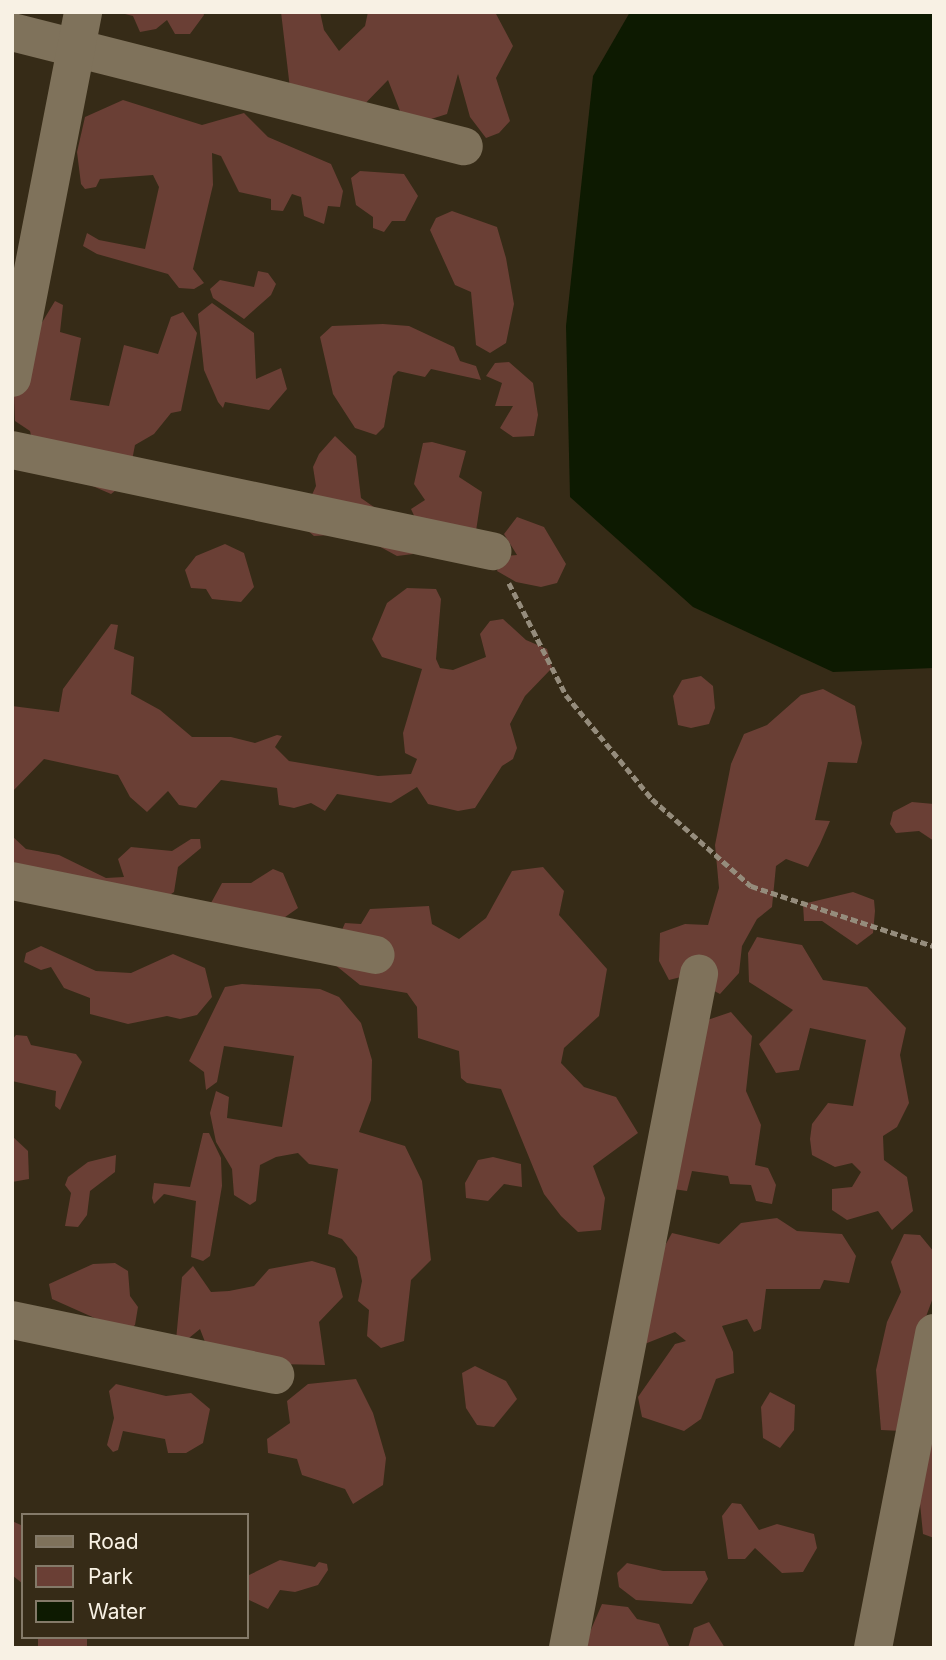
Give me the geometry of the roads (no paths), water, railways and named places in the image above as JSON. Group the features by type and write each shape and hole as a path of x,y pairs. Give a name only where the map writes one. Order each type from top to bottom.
{"street":[{"path":"12,32 80,29 464,146"},
{"path":"12,377 80,29"},
{"path":"12,450 492,551"},
{"path":"12,881 376,955"},
{"path":"568,1648 699,974"},
{"path":"12,1320 275,1375"},
{"path":"873,1648 934,1333"}],"water":[{"path":"630,12 934,12 934,668 833,672 693,607 570,497 566,326 593,76"}]}
